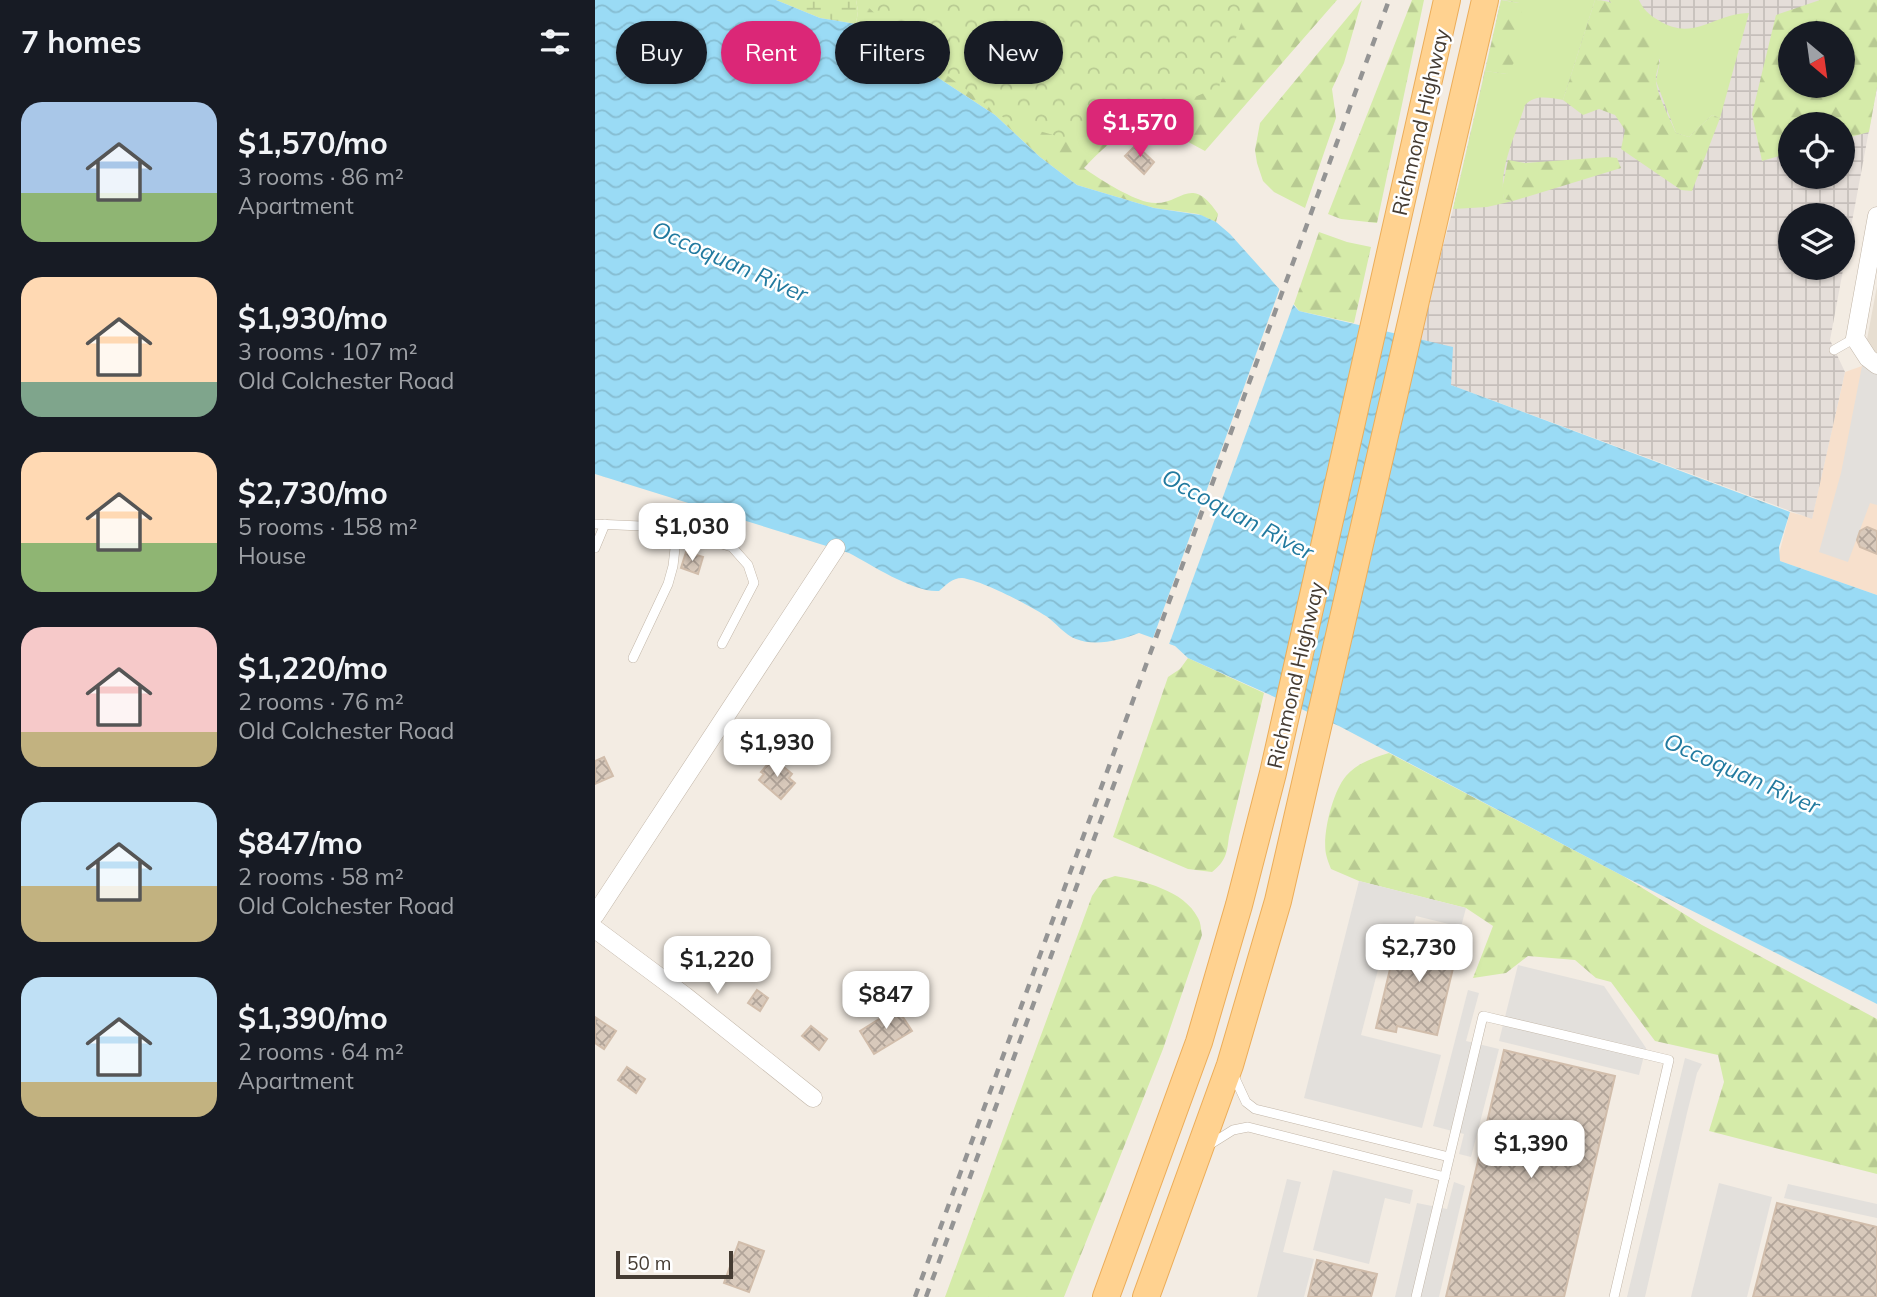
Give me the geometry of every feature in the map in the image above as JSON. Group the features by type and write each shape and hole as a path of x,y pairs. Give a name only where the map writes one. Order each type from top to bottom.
{"main road":[{"name":"Richmond Highway","path":"1106,1297 1199,1042 1239,905 1273,773 1447,3"},
{"name":"Richmond Highway","path":"1146,1297 1230,1065 1266,949 1307,781 1483,7"}],"street":[{"path":"1877,216 1855,338 1868,358 1877,365"},
{"path":"597,907 836,548"},
{"path":"595,929 685,996 813,1098"}],"lane":[{"path":"1834,350 1855,338"},
{"path":"595,548 600,524 664,527 732,547 747,565 754,583 722,644"},
{"path":"633,658 668,584 677,531"},
{"path":"1416,1297 1483,1016 1669,1060 1613,1297"},
{"path":"1230,1065 1242,1097 1255,1110 1450,1157"},
{"path":"1199,1152 1233,1129 1248,1127 1445,1177"}],"shaded area":[{"path":"1501,0 1877,0 1877,87 1855,205 1855,203 1778,203 1778,280 1841,280 1830,340 1845,372 1812,519 1451,385 1418,339 1453,209"},
{"path":"1877,286 1877,373 1862,366"},
{"path":"1862,366 1877,373 1877,595 1780,561 1779,554 1790,512 1812,518 1845,372"},
{"path":"1862,366 1877,373 1877,505 1870,503 1848,562 1819,552 1841,473"},
{"path":"1359,881 1466,908 1461,927 1416,916 1410,936 1388,931 1361,1035 1441,1055 1422,1128 1304,1098"},
{"path":"1518,965 1604,986 1646,1048 1639,1075 1499,1041"},
{"path":"1468,990 1479,993 1466,1041 1499,1049 1471,1157 1459,1154 1464,1134 1433,1126"},
{"path":"1685,1058 1702,1064 1697,1073 1687,1113 1645,1297 1627,1297"},
{"path":"1333,1170 1413,1190 1410,1204 1385,1198 1369,1264 1313,1250"},
{"path":"1287,1179 1301,1182 1283,1252 1314,1259 1304,1297 1257,1297"},
{"path":"1454,1182 1465,1186 1439,1297 1395,1297 1417,1203 1447,1209"},
{"path":"1719,1183 1772,1197 1747,1297 1691,1297"},
{"path":"1788,1184 1877,1204 1877,1218 1784,1198"}],"green space":[{"path":"776,0 856,0 856,21 820,18"},
{"path":"856,0 1337,0 1205,151 1153,123 1124,134 1106,146 1084,168 1123,192 1147,202 1168,201 1191,193 1199,195 1208,201 1218,214 1216,222 1198,214 1154,208 1077,185 1040,157 995,115 948,84 950,84 950,21 856,21"},
{"path":"865,0 1237,0 1244,15 1219,87 1082,143 1011,123 950,78 950,21 883,21 866,5"},
{"path":"1362,0 1344,63 1332,89 1336,118 1305,208 1274,192 1263,181 1255,150 1260,123"},
{"path":"1412,0 1424,0 1377,223 1341,219 1328,214"},
{"path":"1501,0 1519,3 1524,23 1523,40 1507,74 1485,71"},
{"path":"1504,0 1595,0 1563,100 1538,98 1525,105 1503,176 1504,199 1513,201 1487,207 1453,209 1485,71 1507,74 1519,3"},
{"path":"1595,0 1606,1 1627,11 1637,18 1652,37 1659,59 1657,86 1676,133 1689,137 1712,115 1720,118 1692,191 1681,190 1621,149 1625,130 1615,115 1599,109 1583,115 1563,100"},
{"path":"1609,0 1639,0 1649,14 1682,29 1749,13 1720,118 1712,115 1689,137 1676,133 1656,81 1660,60"},
{"path":"1820,0 1877,0 1877,87 1869,132 1855,136 1855,112 1778,112 1778,156 1762,161 1752,114 1776,15"},
{"path":"1617,158 1621,168 1513,201 1504,199 1502,189 1508,160 1525,163"},
{"path":"1319,232 1371,247 1354,323 1299,311 1294,304"},
{"path":"1188,658 1264,693 1226,852 1223,860 1212,872 1188,869 1113,837 1168,677 1180,669"},
{"path":"1389,753 1623,876 1702,925 1877,1019 1877,1174 1709,1131 1724,1082 1718,1055 1655,1041 1611,982 1596,978 1575,960 1528,956 1506,973 1473,978 1493,926 1466,908 1359,881 1331,869 1325,846 1327,824 1341,783 1350,771 1360,764"},
{"path":"1115,876 1162,888 1183,900 1198,918 1202,935 1163,1049 1064,1297 945,1297 1092,896 1103,880"}],"water":[{"name":"Occoquan River","path":"595,0 776,0 820,18 838,21 835,21 835,84 948,84 995,115 1040,157 1077,185 1154,208 1201,215 1216,222 1299,311 1453,347 1451,385 1790,512 1779,547 1780,561 1877,595 1877,1004 1623,876 1339,726 1188,658 1175,646 1139,633 1108,642 1076,639 1038,611 981,583 958,578 939,591 918,588 849,553 595,474"}],"pier":[{"path":"1281,285 1295,300 1168,647 1152,641"}],"building":[{"path":"1136,145 1154,162 1144,174 1125,156"},
{"path":"1867,527 1877,531 1877,554 1860,547 1857,540 1860,531"},
{"path":"686,552 703,557 698,574 681,568"},
{"path":"604,757 613,776 595,784 595,761"},
{"path":"773,758 792,774 789,778 795,783 781,799 759,780 764,774 761,772"},
{"path":"1420,930 1460,939 1437,1035 1397,1026 1396,1032 1376,1028 1396,944 1416,948"},
{"path":"757,990 768,998 760,1011 748,1003"},
{"path":"897,1008 912,1031 874,1054 860,1031"},
{"path":"595,1017 616,1031 604,1049 595,1043"},
{"path":"811,1026 827,1039 819,1050 802,1036"},
{"path":"1504,1050 1615,1076 1564,1297 1446,1297"},
{"path":"627,1067 645,1079 636,1093 618,1080"},
{"path":"1777,1203 1877,1227 1877,1297 1753,1297"},
{"path":"739,1242 764,1251 749,1292 724,1283"},
{"path":"1317,1260 1377,1274 1371,1297 1308,1297"}],"railway":[{"path":"915,1297 1389,0"},
{"path":"926,1297 1124,757"}]}
